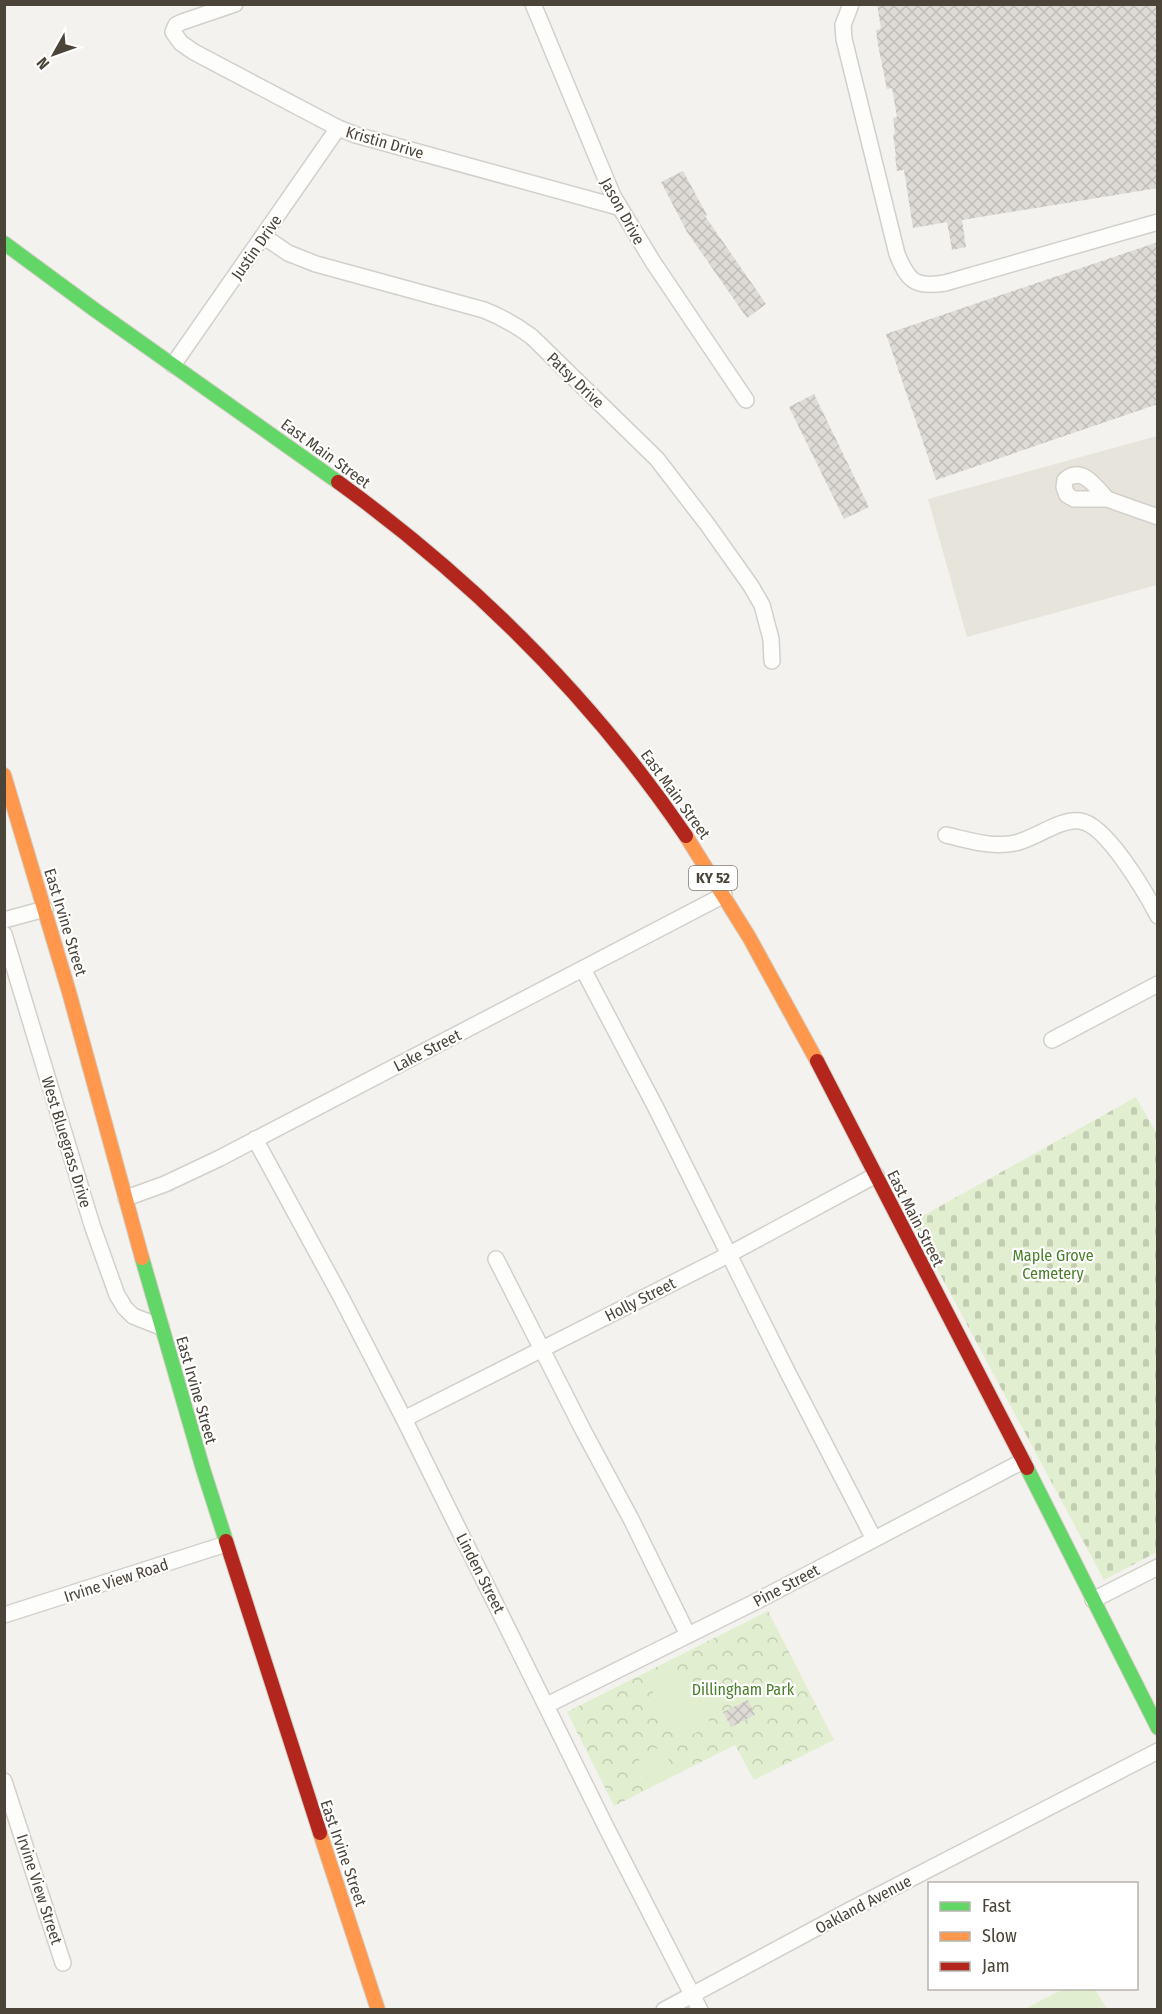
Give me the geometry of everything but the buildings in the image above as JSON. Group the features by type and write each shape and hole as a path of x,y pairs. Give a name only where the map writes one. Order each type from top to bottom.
{"main road":[{"name":"East Main Street","path":"4,243 89,306 376,509 446,566 511,627 581,701 644,777 690,841 724,895 798,1026 1158,1728"},
{"name":"East Irvine Street","path":"4,774 95,1081 161,1327 226,1544 378,2010"}],"street":[{"name":"Kristin Drive","path":"235,4 182,21 176,25 173,32 181,44 194,52 338,128 356,135 618,207"},
{"name":"Jason Drive","path":"533,4 602,174 618,207 746,400"},
{"path":"850,4 843,25 843,39 897,254 911,280 931,285 945,283 1158,222"},
{"name":"Justin Drive","path":"173,365 338,128"},
{"name":"Patsy Drive","path":"263,236 288,253 316,264 492,313 516,325 532,338 657,459 707,524 762,605 770,631 772,661"},
{"path":"1107,500 1158,517"},
{"path":"946,835 999,844 1015,843 1077,820 1087,822 1098,831 1130,869 1158,916"},
{"name":"Lake Street","path":"126,1198 165,1184 255,1140 724,895"},
{"path":"4,920 45,909"},
{"name":"West Bluegrass Drive","path":"4,934 92,1225 117,1295 133,1316 161,1327"},
{"path":"583,969 655,1106 728,1255 874,1539"},
{"path":"1052,1040 1158,984"},
{"name":"Linden Street","path":"255,1140 341,1297 404,1419 606,1827 700,2010"},
{"name":"Holly Street","path":"404,1419 728,1255 876,1175"},
{"path":"496,1259 631,1519 688,1635"},
{"name":"Pine Street","path":"547,1705 688,1635 1023,1461"},
{"name":"Irvine View Road","path":"4,1615 226,1544"},
{"path":"1094,1600 1158,1567"},
{"name":"Oakland Avenue","path":"664,2010 868,1901 1158,1751"},
{"name":"Irvine View Street","path":"4,1781 63,1963"}],"shaded area":[{"path":"1157,436 1157,585 967,637 928,499"}],"green space":[{"name":"Maple Grove Cemetery","path":"1136,1097 1158,1136 1157,1552 1104,1580 912,1222"},
{"name":"Dillingham Park","path":"768,1611 834,1740 754,1780 735,1745 614,1806 567,1712"},
{"path":"683,1669 711,1725 678,1742 650,1686"},
{"path":"662,1746 674,1771 650,1782 638,1758"},
{"path":"1061,1990 1096,1990 1107,2009 1025,2009"}],"traffic: fast":[{"path":"4,243 338,482"},
{"path":"142,1258 226,1541"},
{"path":"1027,1468 1158,1728"}],"traffic: slow":[{"path":"4,775 69,992 142,1258"},
{"path":"686,836 749,937 817,1061"},
{"path":"320,1833 378,2010"}],"traffic: jam":[{"path":"338,482 436,559 527,644 611,736 650,785 686,836"},
{"path":"817,1061 1027,1468"},
{"path":"226,1541 320,1833"}]}
